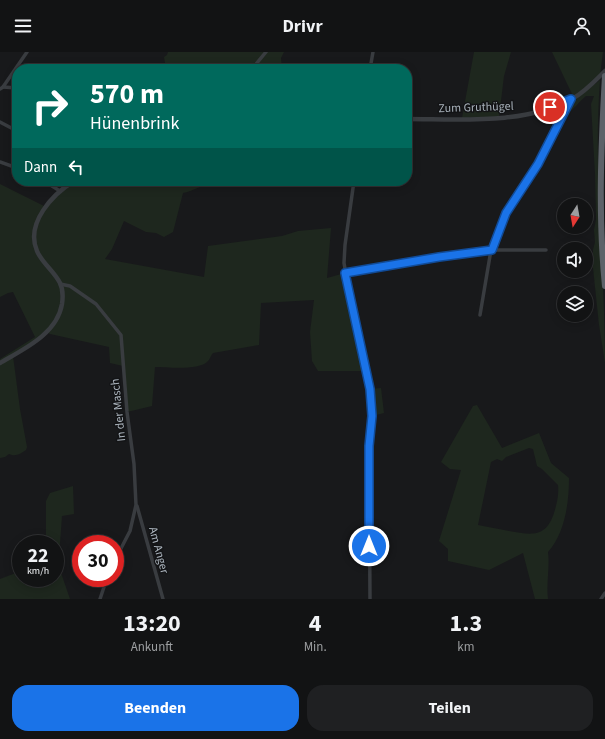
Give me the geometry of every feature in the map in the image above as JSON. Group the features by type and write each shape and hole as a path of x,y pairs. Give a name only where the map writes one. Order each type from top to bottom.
{"highway":[{"path":"605,76 601,208 605,286"}],"street":[{"path":"18,64 26,52"},
{"path":"256,64 266,52"},
{"path":"371,64 373,52"},
{"name":"Zum Gruthügel","path":"412,119 511,117 536,113 571,99 584,91 605,71"},
{"path":"2,88 12,73"},
{"path":"480,315 492,250 506,213 538,164 571,99"},
{"path":"0,122 12,128"},
{"path":"0,162 12,166"},
{"path":"52,186 60,191"},
{"path":"0,363 34,343 54,324 60,313 62,298 60,284 54,273 40,256 34,237 35,228 41,214 60,191 67,186"},
{"path":"353,186 345,245 345,273 368,376 372,416 369,446 370,599"},
{"path":"345,273 439,257 492,250 546,250"},
{"name":"In der Masch","path":"60,284 70,286 96,304 121,335 134,464 136,505 130,531 124,543"},
{"name":"Am Anger","path":"136,505 163,599"},
{"path":"100,599 104,587"},
{"path":"601,599 605,593"}],"shaded area":[{"path":"168,52 284,52 281,58 282,64 165,64 164,57"},
{"path":"474,52 511,52 504,76 499,117 462,118"},
{"path":"552,52 603,52 600,75 583,90 573,96"},
{"path":"600,80 598,151 605,363 593,268 593,250 595,242 594,230 596,219 591,104 594,96 586,96 567,114 565,114 572,103"},
{"path":"0,184 46,207 69,186 205,186 183,193 173,232 164,237 156,233 146,232 124,221 112,249 105,259 204,277 208,246 282,236 298,231 331,228 327,278 345,273 367,371 318,371 312,361 310,332 314,300 261,303 259,345 213,353 208,361 198,366 183,368 155,367 152,406 127,412 123,366 110,363 109,347 50,334 47,332 13,356 27,447 26,450 18,455 9,454 0,458 0,359 35,337 13,292 0,297"},
{"path":"381,388 384,413 372,416 370,389"},
{"path":"477,405 502,448 539,433 551,463 569,478 565,517 558,536 548,552 548,599 535,599 523,553 489,570 448,561 448,549 439,541 461,470 450,469 441,462 473,406","holes":["529,448 533,449 537,466 558,485 556,506 551,521 547,527 542,531 531,534 478,525 491,462 497,459 502,461 506,457"]},
{"path":"73,486 74,514 62,516 61,535 46,535 46,501 50,493"},
{"path":"12,574 12,587 64,587 64,582 70,599 0,599 0,579"}],"route":[{"path":"369,546 369,446 372,416 370,389 345,273 439,257 492,250 506,213 538,164 571,99 550,107"}]}
